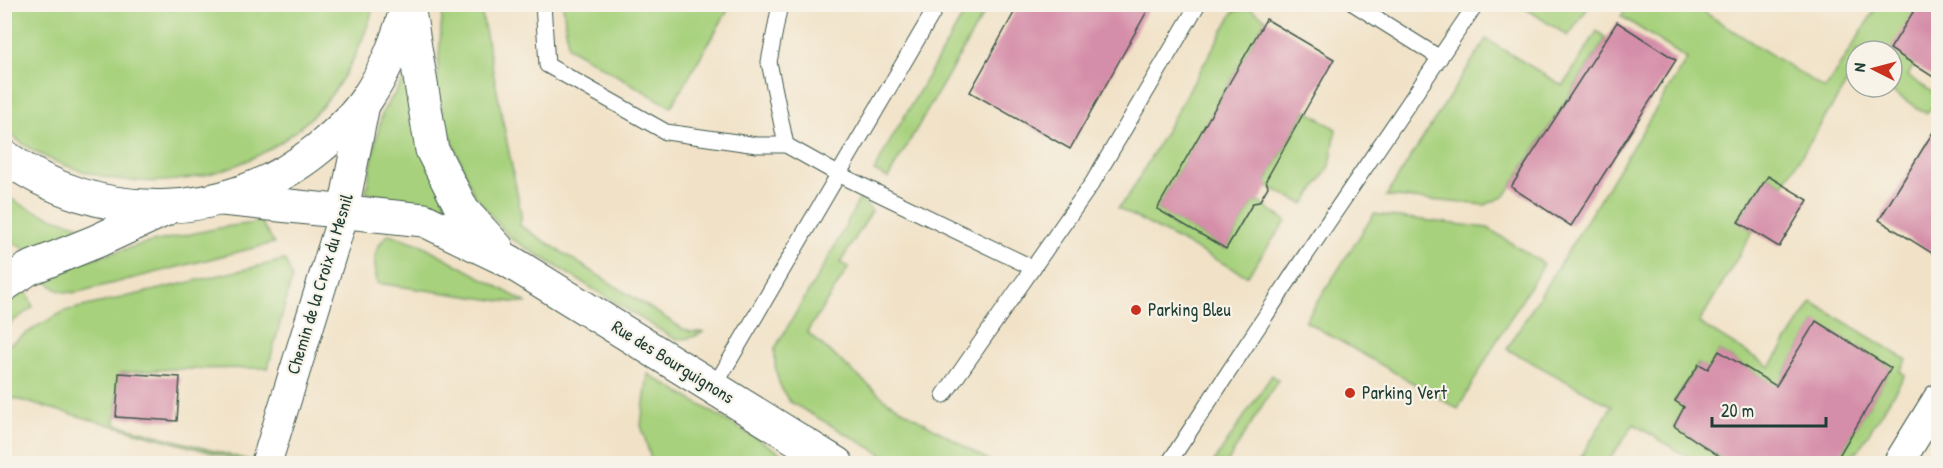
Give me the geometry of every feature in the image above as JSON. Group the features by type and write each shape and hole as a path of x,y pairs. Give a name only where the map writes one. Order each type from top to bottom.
{"street":[{"path":"4,156 24,170 70,193 119,205 170,207 222,199 264,184 302,163 336,135 365,102 392,55 408,4"},
{"name":"Rue des Bourguignons","path":"408,4 432,150 463,212 509,261"},
{"name":"Chemin de la Croix du Mesnil","path":"266,464 344,211 365,102"},
{"name":"Rue des Bourguignons","path":"222,199 424,220 509,261 837,464"},
{"path":"4,285 28,269 97,241 170,207"},
{"path":"1898,464 1938,399"}],"lane":[{"path":"543,4 547,65 666,132 757,145 786,145 838,174 1032,268"},
{"path":"780,4 769,62 786,145"},
{"path":"714,387 938,4"},
{"path":"944,395 1093,182 1198,4"},
{"path":"1354,4 1440,58"},
{"path":"1167,464 1476,4"}],"green space":[{"path":"563,4 731,5 671,107 568,47"},
{"path":"4,5 374,5 362,40 345,74 331,95 308,120 282,141 253,158 222,170 189,178 155,181 122,180 66,166 23,144 5,129"},
{"path":"443,5 480,5 521,213 519,225 683,329 691,332 704,332 689,338 673,338 510,238 474,195 436,94"},
{"path":"969,5 989,5 888,178 874,171 889,143"},
{"path":"1520,5 1590,5 1568,36"},
{"path":"1629,5 1693,5 1825,89 1844,59 1844,87 1783,185 1768,176 1738,221 1753,231 1699,323 1770,367 1812,302 1907,360 1900,371 1905,375 1859,449 1850,456 1838,457 1891,368 1816,322 1784,373 1777,392 1766,380 1719,351 1708,369 1698,364 1675,400 1684,407 1674,426 1719,456 1736,463 1697,463 1634,424 1607,463 1577,463 1612,406 1507,349 1687,59 1621,16"},
{"path":"1878,5 1918,5 1914,64 1908,76 1938,96 1938,102 1926,113 1903,99 1904,39 1857,39"},
{"path":"1251,9 1266,19 1157,209 1226,249 1253,203 1259,202 1286,221 1247,276 1118,208 1131,192 1234,11"},
{"path":"1597,31 1606,38 1505,196 1485,205 1386,196 1486,39 1563,86"},
{"path":"407,75 460,223 418,204 366,193 383,111"},
{"path":"1306,110 1336,129 1330,166 1304,204 1268,187 1266,181"},
{"path":"4,194 35,211 91,229 32,253 5,238"},
{"path":"860,198 872,211 840,263 849,267 807,332 887,401 993,463 897,463 790,402 782,389 776,370 775,348 828,259"},
{"path":"1374,214 1488,228 1544,264 1458,409 1305,321"},
{"path":"261,222 274,243 78,292 60,291 46,280 84,261 143,244 224,227"},
{"path":"389,234 422,245 527,303 377,283 375,256 379,245"},
{"path":"285,260 292,278 268,368 172,369 119,373 115,424 259,463 249,463 5,396 4,348 65,311"},
{"path":"26,290 33,307 5,327 5,305"},
{"path":"648,374 798,463 652,463 641,425"},
{"path":"1272,375 1278,380 1227,463 1213,463"}],"building":[{"path":"1019,4 1151,4 1070,149 970,92"},
{"path":"1918,4 1938,16 1938,80 1904,58 1904,39 1896,39"},
{"path":"1266,19 1334,59 1266,180 1268,187 1259,202 1253,203 1226,249 1157,209"},
{"path":"1617,22 1676,60 1571,226 1511,187"},
{"path":"1938,124 1938,257 1879,220"},
{"path":"1768,176 1808,200 1779,247 1738,222"},
{"path":"1816,321 1891,368 1834,464 1731,464 1674,426 1684,407 1675,401 1699,364 1708,369 1719,351 1776,386"},
{"path":"119,373 180,377 177,421 116,417"}],"place":[{"name":"Parking Bleu","path":"1136,310"},
{"name":"Parking Vert","path":"1350,393"}]}
